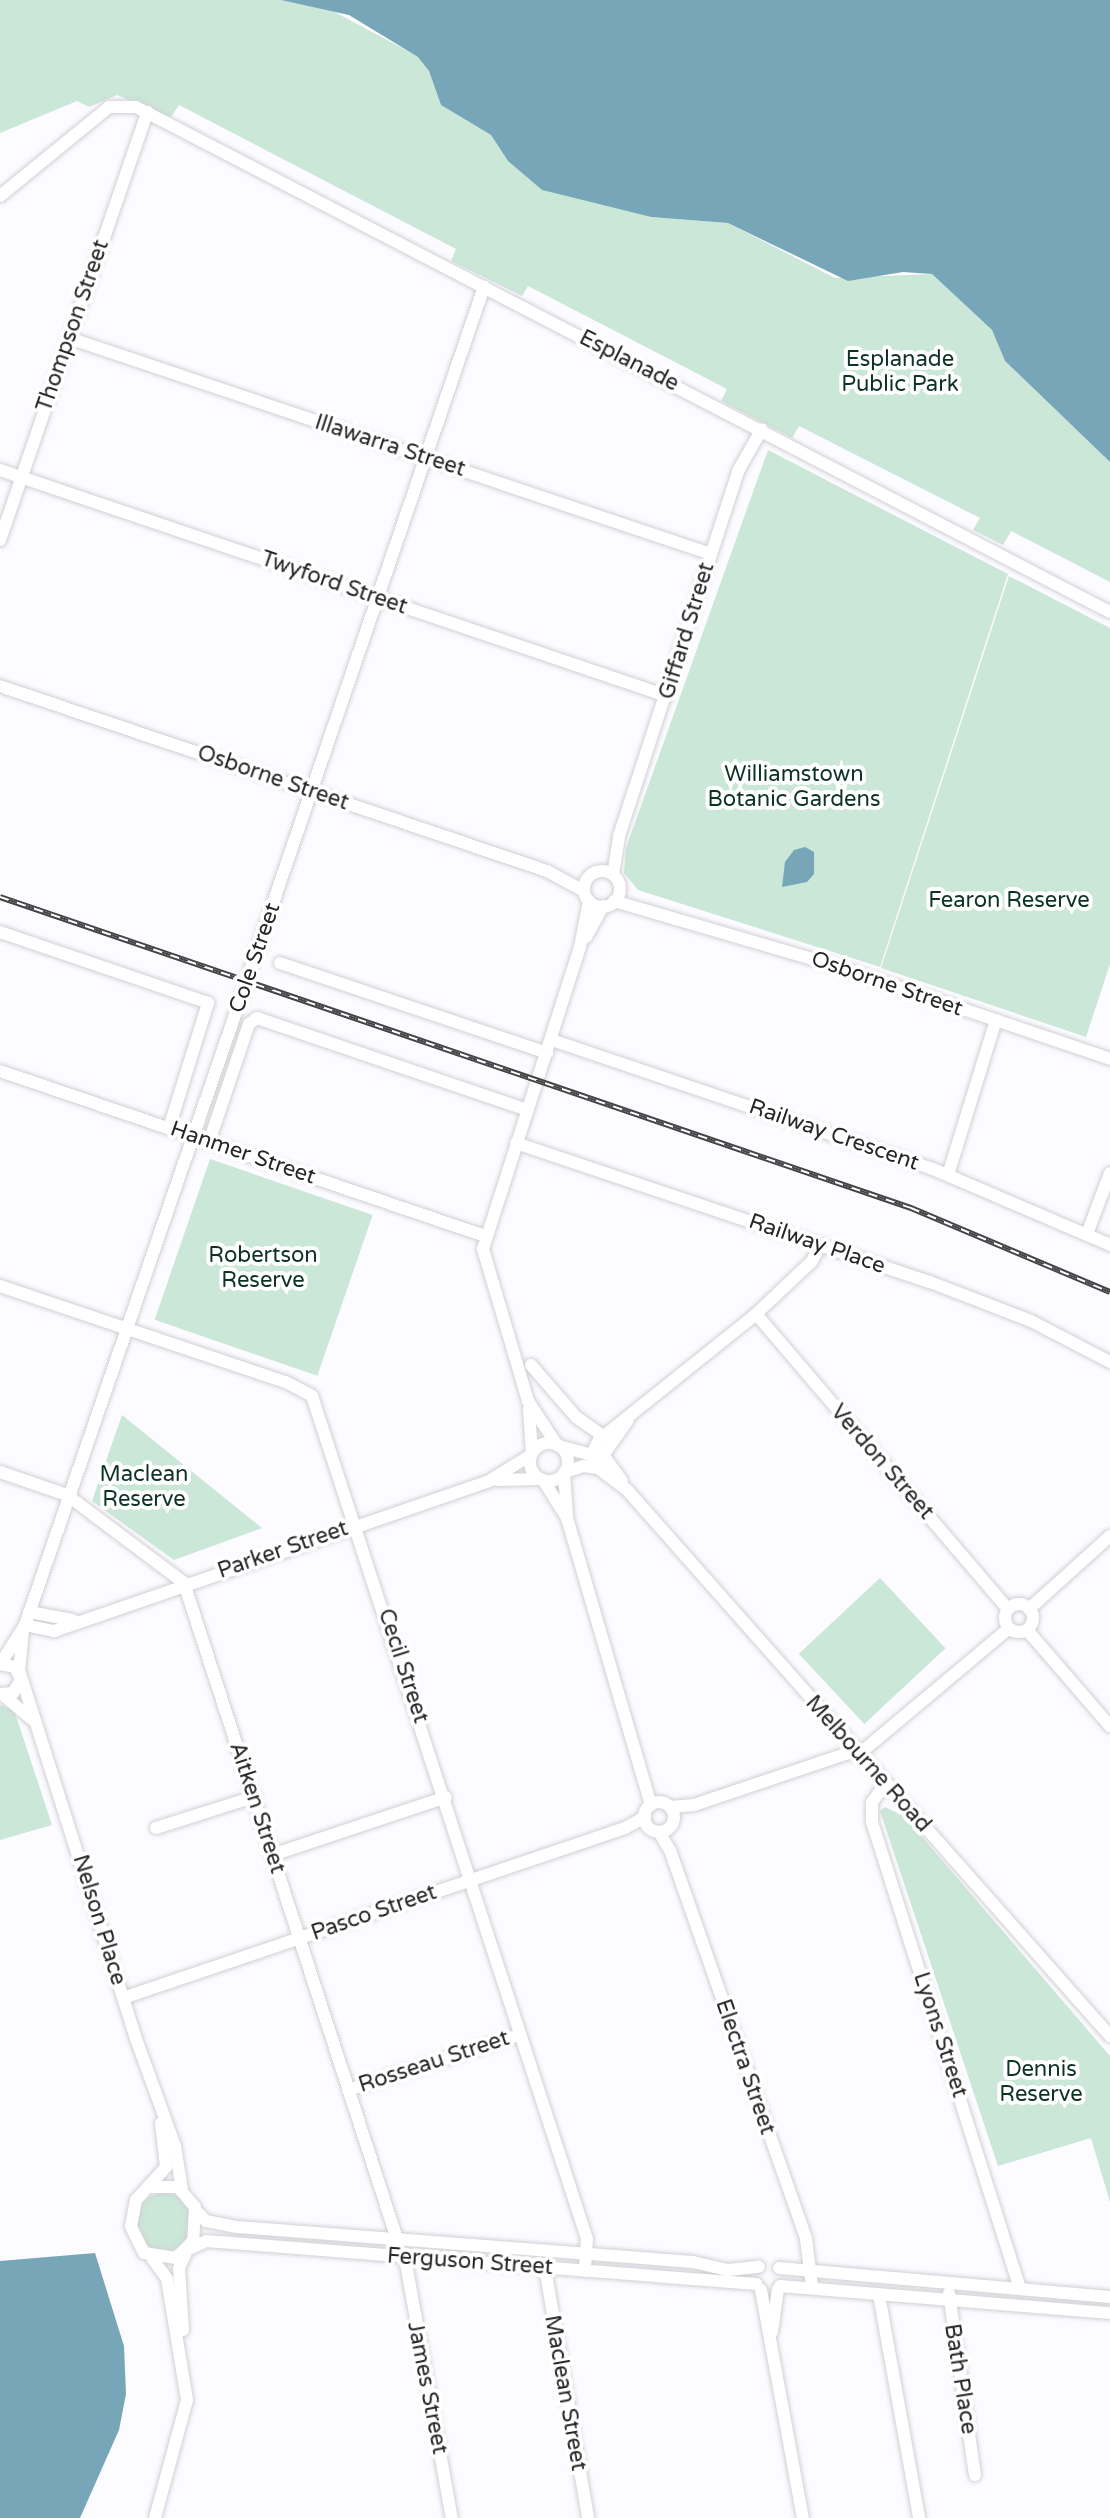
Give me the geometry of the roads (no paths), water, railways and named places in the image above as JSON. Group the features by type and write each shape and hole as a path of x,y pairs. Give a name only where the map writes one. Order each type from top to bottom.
{"street":[{"path":"0,196 109,107 120,104 147,112"},
{"name":"Esplanade","path":"147,112 1110,612"},
{"name":"Thompson Street","path":"0,540 147,112"},
{"name":"Cole Street","path":"1,1663 29,1612 484,287"},
{"name":"Illawarra Street","path":"69,338 711,554"},
{"name":"Giffard Street","path":"613,875 619,836 738,471 762,429"},
{"name":"Twyford Street","path":"0,470 667,696"},
{"name":"Osborne Street","path":"0,686 547,871 587,896 662,911 1110,1059"},
{"name":"Giffard Street","path":"587,896 594,874 619,836"},
{"name":"Osborne Street","path":"547,871 613,875"},
{"path":"580,947 612,899 613,875"},
{"path":"587,896 580,947 550,1047 485,1236 488,1279 528,1401 532,1471 542,1480 600,1463"},
{"path":"0,932 208,1003 169,1128"},
{"name":"Railway Crescent","path":"280,963 948,1175 1110,1245"},
{"path":"209,1142 249,1024 257,1018 528,1110"},
{"path":"948,1175 996,1020"},
{"name":"Hanmer Street","path":"0,1071 485,1236"},
{"name":"Railway Place","path":"516,1143 820,1245 1031,1321 1110,1362"},
{"path":"1087,1234 1110,1173"},
{"path":"592,1453 756,1314 812,1261 820,1245"},
{"name":"Cecil Street","path":"0,1286 307,1390 329,1441 587,2239 585,2271"},
{"name":"Verdon Street","path":"756,1314 1008,1609"},
{"path":"531,1365 576,1417 609,1439"},
{"path":"528,1401 567,1456 565,1473"},
{"path":"600,1463 609,1439"},
{"path":"531,1454 543,1444 558,1445 592,1453 600,1463"},
{"name":"Parker Street","path":"24,1626 49,1632 78,1619 489,1481 531,1454"},
{"name":"Melbourne Road","path":"600,1463 1109,2033"},
{"path":"0,1472 67,1495 184,1583"},
{"name":"Electra Street","path":"565,1473 567,1518 647,1783 806,2239 812,2286"},
{"name":"Parker Street","path":"489,1481 542,1480"},
{"name":"Electra Street","path":"542,1480 567,1518"},
{"path":"1029,1609 1110,1536"},
{"name":"Aitken Street","path":"184,1583 397,2239"},
{"path":"1027,1630 1033,1621 1029,1609 1017,1604 1008,1609 1008,1629 1027,1630 1110,1726"},
{"name":"Parker Street","path":"29,1612 55,1620 78,1619"},
{"name":"Cole Street","path":"19,1672 24,1626"},
{"name":"Pasco Street","path":"123,1998 856,1753 1008,1629"},
{"path":"0,1694 17,1689 19,1672 1,1663"},
{"name":"Nelson Place","path":"19,1672 159,2109 175,2146 182,2190"},
{"name":"Nelson Place","path":"0,1694 23,1707 39,1731"},
{"name":"Lyons Street","path":"886,1783 872,1802 872,1822 1020,2289"},
{"path":"156,1828 254,1797"},
{"path":"272,1855 446,1797"},
{"name":"Rosseau Street","path":"348,2090 519,2035"},
{"name":"Nelson Place","path":"150,2187 161,2178 167,2161 159,2109"},
{"path":"155,2518 185,2419 179,2268 195,2234 196,2211 182,2190 169,2184 150,2187 134,2204 131,2226 136,2244 166,2275 182,2348"},
{"name":"Ferguson Street","path":"196,2211 202,2220 217,2224 693,2262 728,2270 769,2264 779,2268"},
{"name":"Ferguson Street","path":"187,2251 206,2241 779,2288"},
{"path":"150,2257 169,2260 187,2251"},
{"name":"James Street","path":"405,2258 452,2518"},
{"path":"759,2267 759,2287 772,2335 803,2518"},
{"name":"Maclean Street","path":"545,2268 588,2518"},
{"path":"772,2335 779,2268 1109,2298"},
{"name":"Bath Place","path":"951,2282 948,2301 975,2475"},
{"path":"779,2288 812,2286 879,2295 1110,2313"},
{"path":"879,2295 919,2518"}],"water":[{"path":"281,0 1110,0 1110,462 1005,361 992,330 932,274 903,272 848,281 728,223 651,217 542,190 508,161 491,135 441,105 429,71 418,57 349,15"},
{"path":"805,847 814,852 814,874 807,882 782,887 785,862 794,850"},
{"path":"95,2253 124,2346 126,2394 119,2430 80,2518 0,2518 0,2261"}],"railway":[{"path":"0,897 911,1208 1110,1292"}],"park label":[{"name":"Esplanade Public Park","path":"900,372"},
{"name":"Williamstown Botanic Gardens","path":"794,786"},
{"name":"Fearon Reserve","path":"1009,901"},
{"name":"Robertson Reserve","path":"263,1268"},
{"name":"Maclean Reserve","path":"144,1486"},
{"name":"Dennis Reserve","path":"1041,2082"}]}
